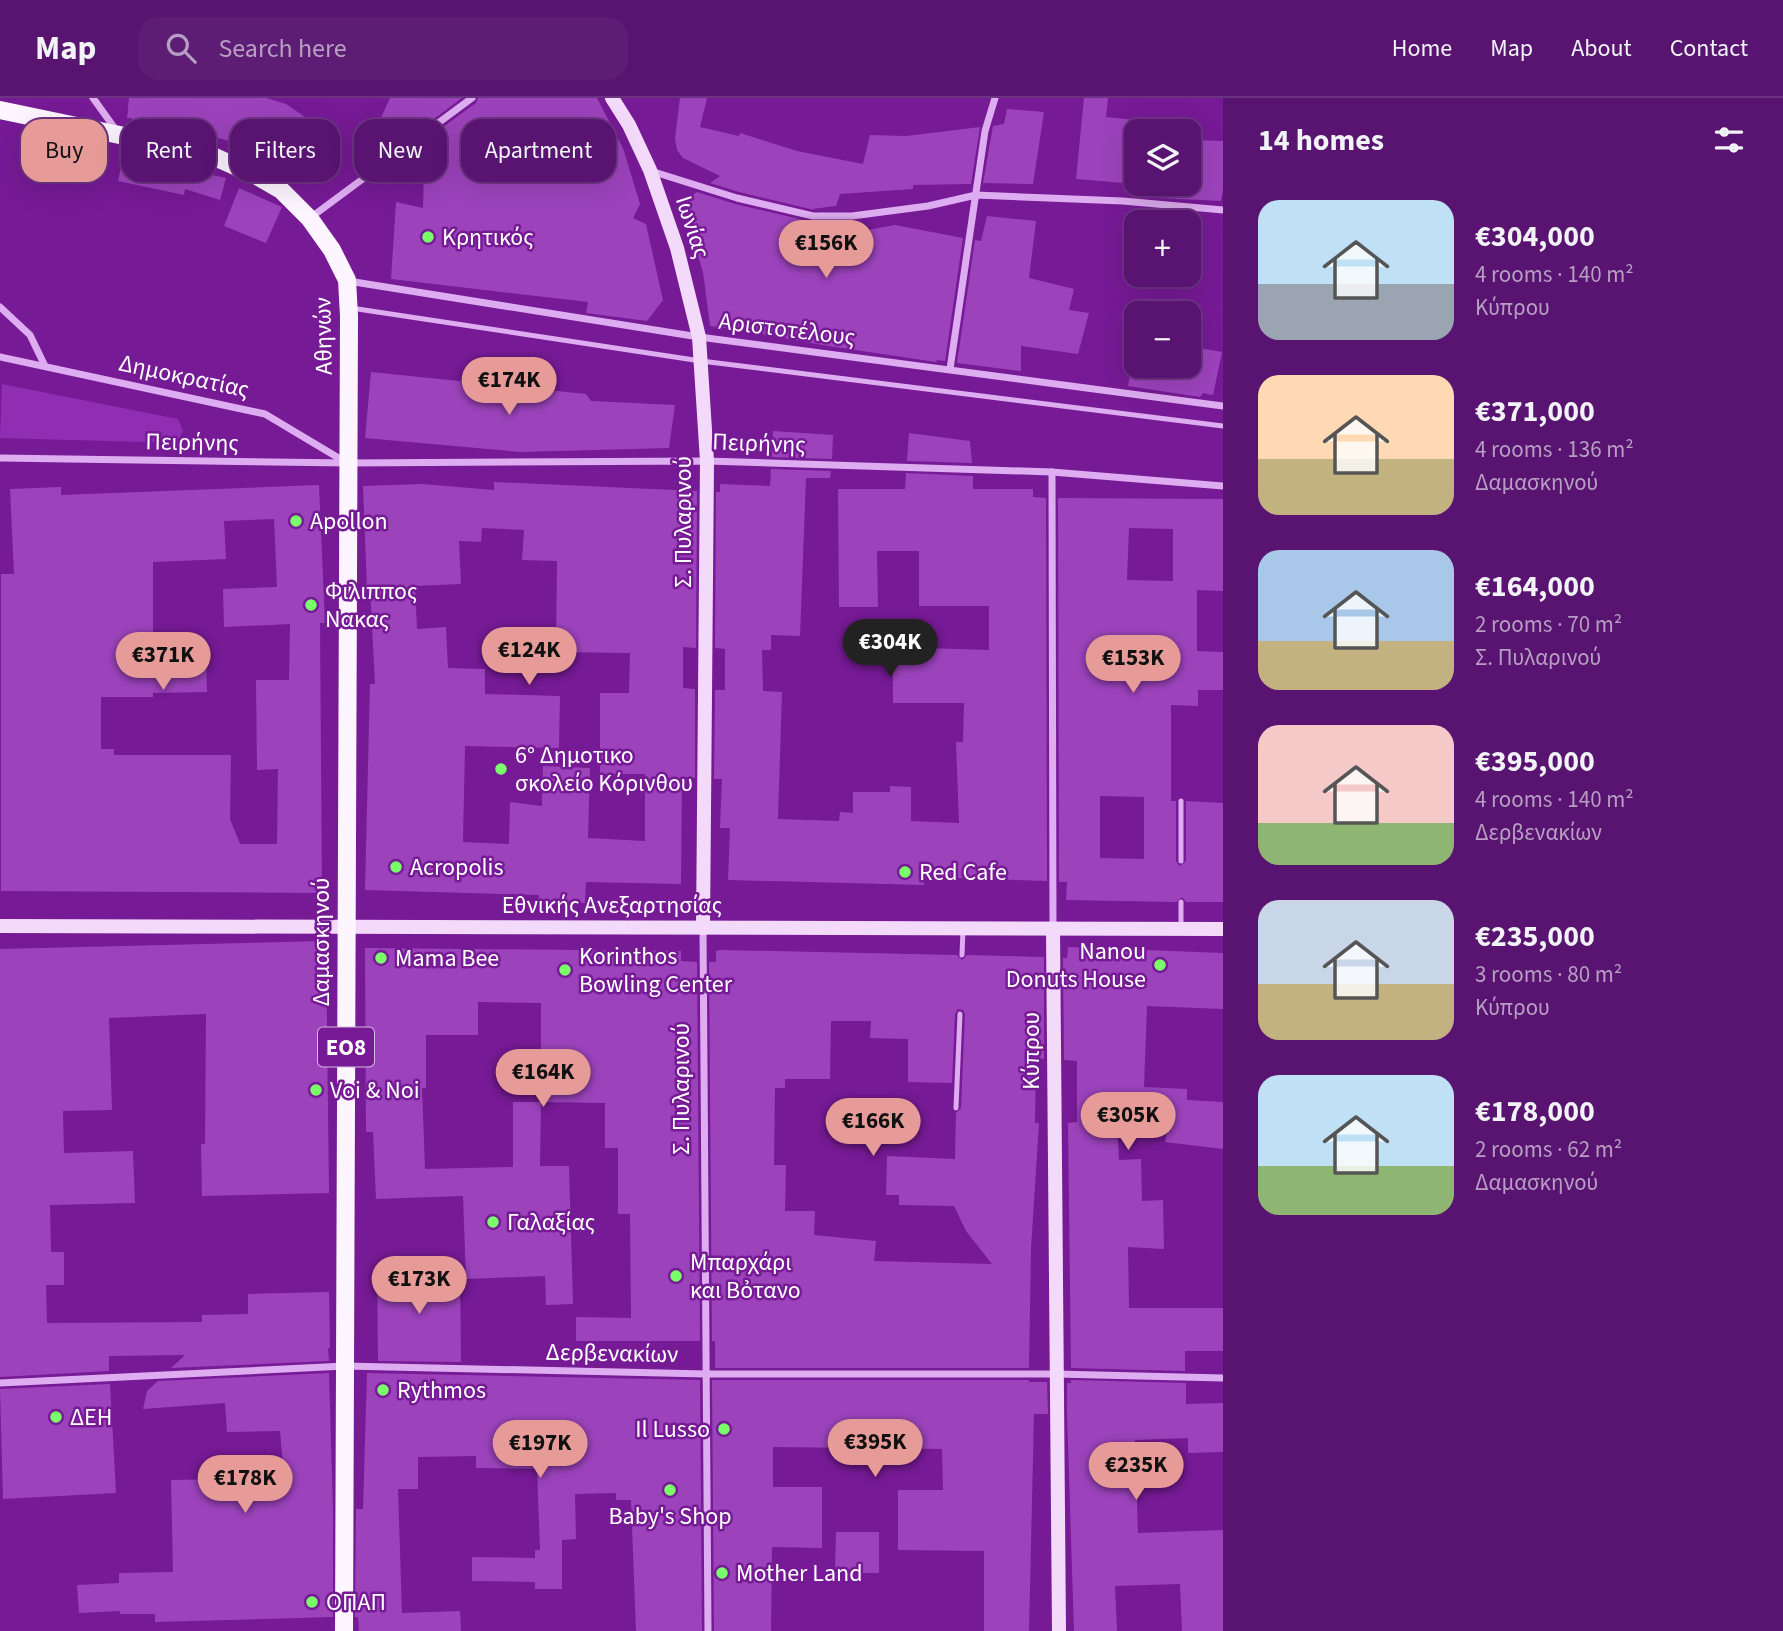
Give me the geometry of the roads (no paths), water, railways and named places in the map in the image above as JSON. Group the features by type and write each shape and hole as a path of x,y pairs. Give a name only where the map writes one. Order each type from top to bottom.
{"main road":[{"name":"Αθηνών","path":"0,110 206,153 281,190 310,219 332,250 347,280 348,463"},
{"name":"Δαμασκηνού","path":"344,1631 348,463"}],"street":[{"path":"93,98 120,136"},
{"path":"310,219 472,98"},
{"name":"Ιωνίας","path":"612,98 629,125 650,170 677,248 699,337"},
{"path":"950,369 985,131 995,98"},
{"path":"650,170 737,198 813,216 852,216 928,206 976,195 1123,201 1223,210"},
{"name":"Αριστοτέλους","path":"347,280 699,337 1223,406"},
{"path":"0,307 30,335 45,366"},
{"name":"Σ. Πυλαρινού","path":"699,337 707,461 703,928 708,1631"},
{"name":"Δημοκρατίας","path":"0,357 265,414 348,463"},
{"name":"Πειρήνης","path":"0,458 348,463 707,461 1052,472 1223,486"},
{"name":"Κύπρου","path":"1052,472 1059,1631"},
{"name":"Εθνικής Ανεξαρτησίας","path":"0,926 1223,929"},
{"name":"Δερβενακίων","path":"0,1383 345,1366 706,1374 1056,1374 1223,1378"}],"lane":[{"path":"348,308 701,361 1223,426"},
{"path":"1181,801 1181,861"},
{"path":"1181,902 1181,929"},
{"path":"962,955 963,929"},
{"path":"956,1108 960,1014"}],"place":[{"name":"Κρητικός","path":"428,237"},
{"name":"Apollon","path":"296,521"},
{"name":"Φιλιππος Νακας","path":"311,605"},
{"name":"6° Δημοτικο σκολείο Κόρινθου","path":"501,769"},
{"name":"Acropolis","path":"396,867"},
{"name":"Red Cafe","path":"905,872"},
{"name":"Mama Bee","path":"381,958"},
{"name":"Nanou Donuts House","path":"1160,965"},
{"name":"Korinthos Bowling Center","path":"565,970"},
{"name":"Voi & Noi","path":"316,1090"},
{"name":"Γαλαξίας","path":"493,1222"},
{"name":"Μπαρχάρι και Βὀτανο","path":"676,1276"},
{"name":"Rythmos","path":"383,1390"},
{"name":"ΔΕΗ","path":"56,1417"},
{"name":"Il Lusso","path":"724,1429"},
{"name":"Baby's Shop","path":"670,1490"},
{"name":"Mother Land","path":"722,1573"},
{"name":"ΟΠΑΠ","path":"312,1602"}]}
